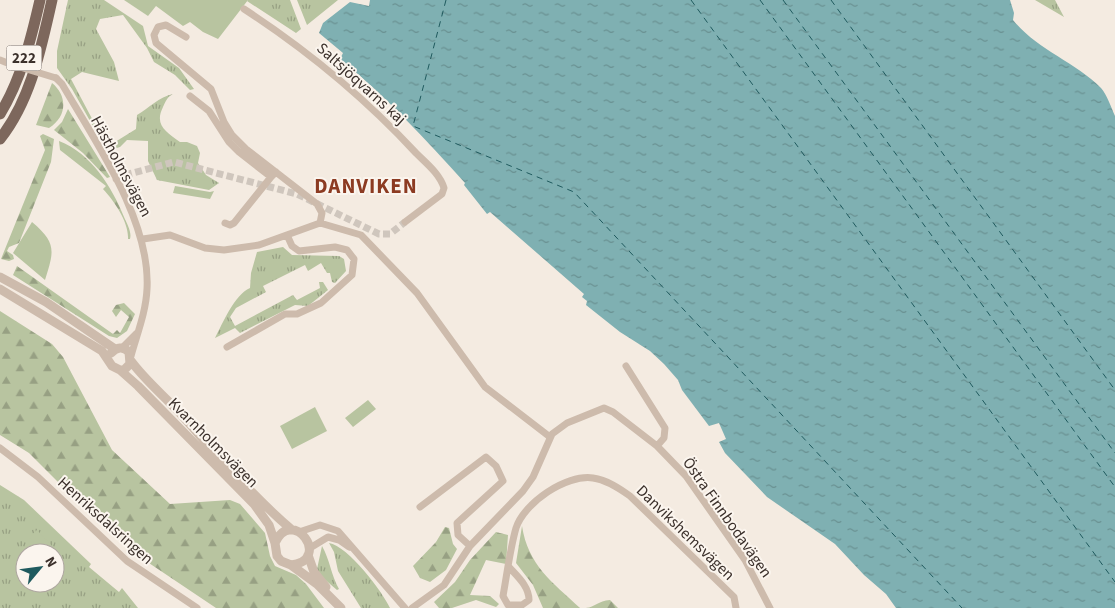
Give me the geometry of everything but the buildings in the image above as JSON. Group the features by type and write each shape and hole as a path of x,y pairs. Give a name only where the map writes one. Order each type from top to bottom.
{"main road":[{"name":"222","path":"0,114 12,92 31,38 40,0"},
{"name":"222","path":"0,139 19,112 36,61 52,0"}],"street":[{"name":"Saltsjöqvarns kaj","path":"244,9 291,40 386,120 439,176 444,188 442,194 405,222"},
{"path":"186,38 166,25 158,27 154,35 156,43 211,89 224,122 232,135 274,174"},
{"name":"Hästholmsvägen","path":"0,60 56,78 116,179 136,220 142,239 147,287 144,310 131,358"},
{"path":"190,96 208,111 234,147 317,204 322,214 320,223"},
{"path":"225,223 230,225 234,223 274,174"},
{"path":"116,179 125,175"},
{"path":"142,239 170,235 205,248 224,250 259,245 320,223 361,235 417,294 464,361 492,393 550,437 533,477 515,499 470,546 444,585 412,608"},
{"path":"227,347 285,314 297,314 321,302 352,275 354,259 346,250 335,247 299,251 292,246 287,235"},
{"path":"0,277 46,302 119,348 129,352 131,358 128,367 120,370 112,366 102,351 0,289"},
{"name":"Hästholmsvägen","path":"119,348 137,332"},
{"path":"109,359 119,348"},
{"name":"Kvarnholmsvägen","path":"131,358 145,379 167,399 265,507 295,531 305,536 314,572 340,608"},
{"path":"626,366 633,374 665,428 664,438 657,446"},
{"name":"Kvarnholmsvägen","path":"120,370 248,498 265,519 275,543 277,556 281,561 291,565 334,600"},
{"name":"Östra Finnbodavägen","path":"550,437 567,423 604,408 613,412 657,446 686,476 708,507 754,576 770,608"},
{"name":"Henriksdalsringen","path":"0,448 38,477 127,561 197,608"},
{"path":"420,508 486,458 496,466 503,481 457,523 458,536 470,546"},
{"name":"Danvikshemsvägen","path":"526,508 552,490 578,478 592,478 614,485 630,496 734,597 736,608"},
{"path":"509,567 527,589 529,600 514,606 504,601 503,596 517,527 526,508 515,499"},
{"path":"275,543 281,534 320,525 331,528 343,536 406,608"},
{"path":"291,565 300,563 309,551 328,537 339,540 354,550"}],"green space":[{"path":"68,0 104,0 143,26 148,46 179,68 194,89 190,90 175,75 154,62 147,48 123,15 100,19 96,29 114,62 119,81 82,72 71,79 107,147 136,129 137,115 159,100 173,94 167,99 161,113 160,119 163,128 180,142 187,142 197,146 200,153 198,163 206,175 219,183 209,190 157,180 148,161 148,141 127,140 120,147 107,151 72,89 57,68 57,51"},
{"path":"124,0 248,0 218,39 203,32 190,22 183,26 156,6 148,16"},
{"path":"248,0 290,0 301,29 296,33"},
{"path":"297,0 338,0 307,25"},
{"path":"1035,0 1055,0 1064,17"},
{"path":"52,83 61,94 63,106 59,118 49,128 36,125"},
{"path":"68,109 110,177 107,178 83,153 54,130 62,122"},
{"path":"43,134 54,139 51,162 19,243 9,247 7,251 13,255 14,259 9,261 1,259 45,150 40,136"},
{"path":"59,141 81,154 107,183 129,228 130,239 128,239 128,232 120,212 103,189 106,186 60,150"},
{"path":"175,186 210,192 214,191 210,199 173,193"},
{"path":"32,222 46,236 51,248 50,262 45,280 13,253"},
{"path":"283,247 292,255 339,256 344,259 346,271 335,283 332,282 330,273 327,273 321,263 308,271 305,265 263,286 266,292 236,308 230,317 235,326 293,295 297,300 320,288 319,282 323,282 328,290 308,306 295,305 240,333 235,328 215,338 234,303 250,288 251,273 257,252"},
{"path":"17,266 113,334 117,330 120,333 129,317 121,310 116,317 112,311 116,305 124,303 135,314 127,331 117,338 109,336 13,275"},
{"path":"0,311 52,344 63,357 112,450 170,504 230,500 240,504 265,533 270,556 275,566 296,575 306,584 324,608 216,608 137,555 90,514 29,453 0,435"},
{"path":"368,400 376,409 353,427 345,418"},
{"path":"315,407 327,431 292,449 280,426"},
{"path":"0,485 24,500 91,564 89,567 119,592 122,588 138,608 0,608"},
{"path":"522,526 530,552 543,572 580,608 543,608 533,585 516,563"},
{"path":"445,527 449,528 453,544 457,549 446,570 430,582 420,578 413,566 436,542"},
{"path":"37,530 49,543 34,543 29,537"},
{"path":"496,532 508,535 506,564 486,560 470,595 490,596 499,604 496,607 476,600 452,608 439,608 434,602 455,582 470,560"},
{"path":"329,543 337,546 355,560 380,591 390,608 361,608 338,571 334,552"},
{"path":"322,546 339,589 337,590 323,578 317,569"},
{"path":"610,600 618,608 586,608 602,602"}],"water":[{"path":"370,0 1010,0 1014,13 1013,20 1022,30 1044,47 1080,70 1101,88 1115,116 1115,608 896,608 886,594 864,575 835,544 767,497 725,453 719,442 726,439 719,423 709,426 682,390 678,380 664,364 650,351 620,332 586,305 587,301 582,297 584,294 490,212 487,214 464,185 465,183 420,134 340,59 343,53 319,33 323,23 350,2 369,6"}],"ferry route":[{"path":"446,0 413,126 574,192 962,608"},
{"path":"691,0 1115,582"},
{"path":"760,0 1115,487"},
{"path":"783,0 1115,453"},
{"path":"831,0 1115,390"}],"tunnel":[{"path":"125,175 174,162 297,194 379,234 390,234 405,222"}],"district":[{"name":"DANVIKEN","path":"366,186"}]}
